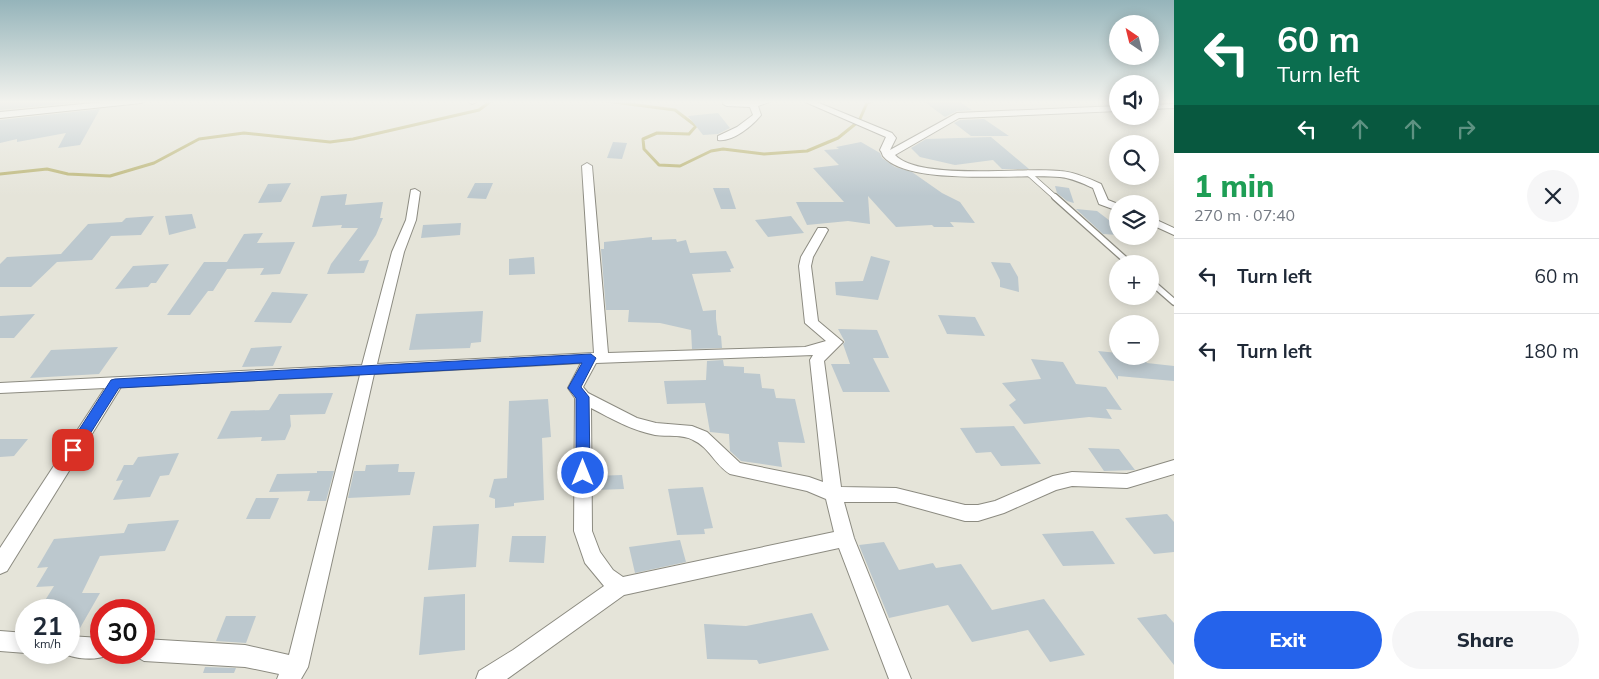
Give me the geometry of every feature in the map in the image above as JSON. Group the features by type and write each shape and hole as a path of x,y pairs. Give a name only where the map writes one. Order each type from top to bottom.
{"street":[{"path":"721,138 734,133"},
{"path":"883,133 892,138 885,150 887,155 904,165 928,171 958,174 1061,174 1085,180 1097,186 1103,202 1109,204"},
{"path":"887,155 924,133"},
{"path":"587,166 596,358 575,388 583,397 633,423 656,429 692,432 709,442 724,460 736,468 809,484 834,494 896,496 965,513 978,513 998,508 1053,483 1072,479 1128,481 1174,467"},
{"path":"155,651 245,656 292,673 398,252 412,220 415,192"},
{"path":"1159,224 1174,232"},
{"path":"822,230 805,266 812,323 836,342"},
{"path":"0,388 115,384 596,358 805,352 826,348 836,342"},
{"path":"836,342 818,360 834,494 845,538 900,679"},
{"path":"0,565 115,384"},
{"path":"583,397 583,530 592,557 606,576 620,588"},
{"path":"487,679 513,665 592,603 620,588 845,538"},
{"path":"0,641 15,643"}],"lane":[{"path":"1028,173 1120,255"},
{"path":"1159,289 1174,302"}],"building":[{"path":"0,133 87,133 80,145 58,148 66,133 17,142 17,139 0,143"},
{"path":"701,133 721,133 718,134 703,135"},
{"path":"967,133 1004,133 1009,136 971,136"},
{"path":"991,137 1029,169 1002,169 993,160 955,165 920,157 911,148 926,139"},
{"path":"613,142 627,143 622,159 607,158"},
{"path":"861,142 880,153 882,158 895,167 912,172 942,193 960,202 975,223 950,222 954,227 934,227 932,225 896,227 868,196 870,224 848,221 807,225 796,202 844,202 813,168 839,165 824,150 839,149 836,147"},
{"path":"291,183 281,202 258,203 268,184"},
{"path":"475,183 493,183 486,199 467,198"},
{"path":"1055,186 1069,188 1074,203 1067,201 1057,193"},
{"path":"713,188 729,188 736,209 721,209"},
{"path":"347,194 345,205 383,202 380,218 383,218 376,235 359,261 369,260 364,273 327,274 331,264 358,228 341,228 342,225 312,227 321,196"},
{"path":"1076,209 1097,211 1109,220 1109,234 1103,234"},
{"path":"192,214 196,228 169,235 165,216"},
{"path":"154,216 141,235 111,236 92,260 57,262 31,287 0,287 0,264 7,257 61,254 88,224 122,222 126,218"},
{"path":"791,216 804,233 768,237 755,220"},
{"path":"461,223 460,235 421,238 423,225"},
{"path":"263,233 257,243 295,242 280,274 260,275 264,268 227,269 213,291 208,291 190,315 167,315 204,262 227,262 244,234"},
{"path":"652,237 652,240 676,239 677,242 686,240 690,253 726,251 734,268 730,269 731,272 692,274 703,311 716,310 718,335 721,336 722,348 692,349 691,330 660,323 628,322 629,310 606,310 601,249 604,249 604,242"},
{"path":"871,256 890,261 878,300 836,295 835,282 863,281"},
{"path":"534,257 535,274 509,275 509,259"},
{"path":"991,262 1010,263 1018,277 1019,292 1000,287 1000,280"},
{"path":"169,264 156,283 151,283 148,287 115,289 133,266"},
{"path":"272,292 308,294 291,323 254,322"},
{"path":"483,311 481,342 471,343 470,348 409,350 416,314"},
{"path":"35,314 14,338 0,338 0,316"},
{"path":"938,315 975,317 985,336 947,334"},
{"path":"838,329 877,330 889,358 873,358 890,392 843,392 831,364 850,364 843,344 845,342"},
{"path":"282,346 273,366 242,367 251,348"},
{"path":"118,347 99,374 30,378 51,350"},
{"path":"1098,351 1109,352 1109,365 1174,366 1174,381 1118,376 1118,380"},
{"path":"1031,359 1063,362 1076,384 1106,387 1122,410 1106,409 1112,419 1089,417 1024,424 1009,405 1016,400 1002,383 1041,379"},
{"path":"723,360 724,366 744,367 744,373 760,374 762,388 774,389 776,398 795,399 805,443 778,442 782,467 741,461 730,451 729,434 710,432 705,403 667,404 664,381 706,380 707,361"},
{"path":"333,393 325,414 290,415 291,426 285,440 261,441 262,437 217,439 231,411 269,410 279,394"},
{"path":"548,399 551,437 542,438 544,500 514,503 514,506 495,508 495,499 489,497 494,479 507,478 509,401"},
{"path":"1014,426 1041,464 1001,466 991,452 976,453 960,428"},
{"path":"0,439 28,439 14,456 0,457"},
{"path":"1088,448 1119,449 1135,470 1104,471"},
{"path":"179,453 169,475 160,476 150,497 113,500 123,480 116,481 124,465 133,465 138,457"},
{"path":"399,464 398,472 415,472 410,495 348,498 354,471 365,471 366,465"},
{"path":"317,471 334,471 326,501 307,501 310,491 269,492 277,474 317,473"},
{"path":"622,475 624,489 595,490 594,476"},
{"path":"703,487 713,528 704,529 705,534 677,535 668,489"},
{"path":"256,498 279,498 270,519 246,519"},
{"path":"1167,514 1174,522 1174,552 1154,554 1125,518"},
{"path":"179,520 165,551 100,556 82,593 100,593 97,599 90,599 90,610 80,628 80,599 46,599 54,586 36,587 48,567 37,568 54,539 124,533 128,524"},
{"path":"479,524 476,567 428,570 433,526"},
{"path":"1093,531 1115,564 1063,566 1042,534"},
{"path":"512,536 546,536 544,563 509,562"},
{"path":"680,540 686,562 635,573 629,547"},
{"path":"884,542 899,570 933,563 936,568 961,564 992,610 1044,599 1085,655 1050,662 1028,630 972,642 948,605 889,618 859,545"},
{"path":"465,594 465,650 419,655 424,597"},
{"path":"812,613 829,650 759,664 757,660 707,659 704,624 746,626"},
{"path":"1166,614 1174,623 1174,665 1137,618"},
{"path":"226,616 256,616 246,643 216,641"},
{"path":"205,667 236,668 234,673 203,673"}],"waterway":[{"path":"0,174 47,169 68,174 110,176 154,163 199,139 244,133 330,142 380,133"},
{"path":"690,133 657,133 643,139 644,149 659,165 680,166 711,151 723,149 764,154 807,151 838,138 845,133"}],"route":[{"path":"73,450 115,384 591,358 575,388 583,397 583,473"}]}
